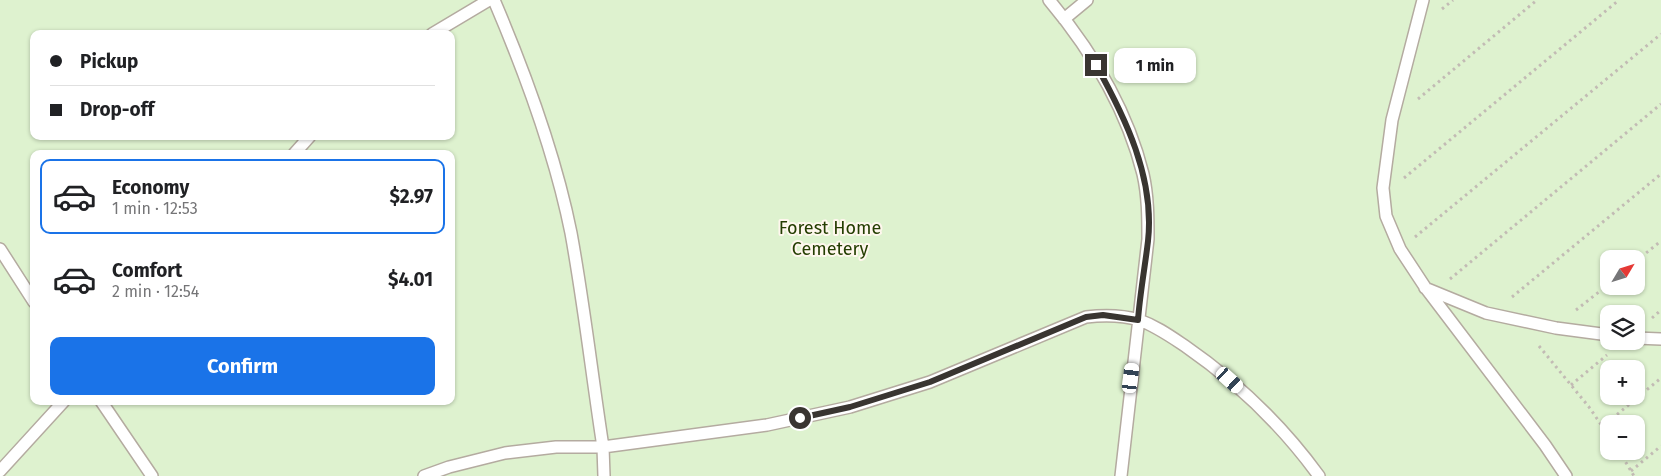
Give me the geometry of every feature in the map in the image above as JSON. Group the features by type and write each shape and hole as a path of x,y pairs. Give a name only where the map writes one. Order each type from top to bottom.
{"lane":[{"path":"439,30 489,0"},
{"path":"494,0 528,79 554,167 570,232 603,447 604,476"},
{"path":"1049,0 1096,65 1113,96 1143,175 1148,208 1148,240 1121,476"},
{"path":"1064,19 1087,0"},
{"path":"1423,0 1392,120 1384,195 1386,216 1400,249 1566,476"},
{"path":"298,150 306,140"},
{"path":"0,248 30,296"},
{"path":"1430,290 1492,314 1556,328 1600,334"},
{"path":"424,476 449,467 505,453 556,447 603,447 766,425 850,407 930,382 1086,317 1103,315 1138,320 1155,327 1215,367 1260,407 1292,442 1318,476"},
{"path":"1645,338 1661,339"},
{"path":"0,471 60,405"},
{"path":"104,405 152,476"}],"path":[{"path":"1392,120 1537,0"},
{"path":"1384,195 1620,0"},
{"path":"1400,249 1661,34"},
{"path":"1430,290 1661,104"},
{"path":"1492,314 1661,174"},
{"path":"1645,254 1661,241"},
{"path":"1556,328 1600,291"},
{"path":"1518,320 1600,424"},
{"path":"1570,385 1608,354"},
{"path":"1616,415 1661,378"},
{"path":"1631,471 1661,446"},
{"path":"1625,460 1634,476"}],"green space":[{"name":"Forest Home Cemetery","path":"0,0 1661,0 1661,476 0,476"}],"route":[{"path":"800,418 850,407 930,382 1086,317 1103,315 1138,320 1142,275 1148,240 1148,208 1143,175 1131,138 1113,96 1096,65"}]}
